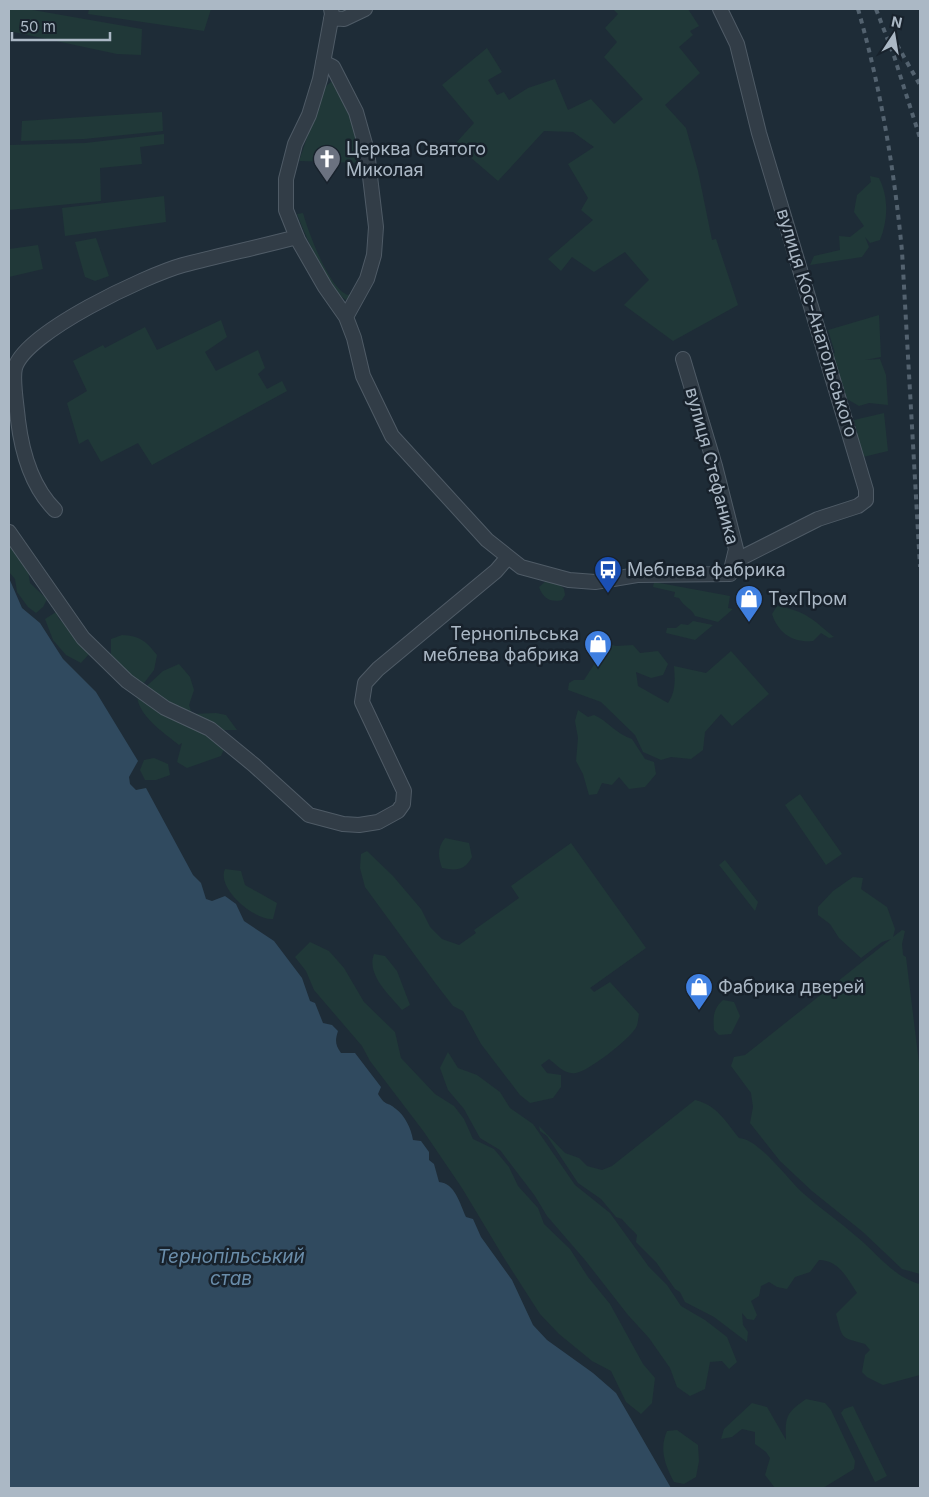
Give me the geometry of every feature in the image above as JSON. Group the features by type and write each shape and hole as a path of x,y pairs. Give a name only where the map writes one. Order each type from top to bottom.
{"street":[{"path":"365,9 344,19 331,13 323,62 309,114 295,144 286,178 286,210 297,237 325,287 346,317 354,338 363,376 392,436 486,540 521,567 539,573 595,582 637,575 733,568"},
{"name":"вулиця Кос-Анатольського","path":"720,9 737,44 759,133 794,244 866,490 866,500 858,506 818,519 733,568"},
{"path":"323,62 333,67 356,112 367,151 376,227 374,255 367,279 346,317"},
{"path":"54,510 36,485 21,446 15,368 24,352 56,327 99,302 159,273 183,265 297,237"},
{"name":"вулиця Стефаника","path":"683,359 715,466 736,549 733,568"},
{"path":"9,532 84,638 127,681 165,708 210,729 254,764 309,815 343,824 359,825 378,822 391,815 403,804 405,798 404,791 362,702 365,683 378,669 496,571 508,557"}],"green space":[{"path":"9,9 27,9 142,29 141,55 117,54 9,31"},
{"path":"89,9 211,9 204,31 88,14"},
{"path":"613,9 688,9 699,26 690,31 693,35 679,47 700,73 665,105 686,128 698,171 712,240 716,239 738,305 673,341 624,305 649,280 625,252 594,272 572,257 561,271 548,259 593,220 581,210 588,198 568,164 594,147 573,132 544,131 498,181 455,144 474,123 442,85 487,48 502,72 488,80 497,95 504,92 509,100 528,88 555,79 568,110 591,99 614,124 643,99 604,57 617,42 605,28 618,14"},
{"path":"331,82 337,82 348,101 364,163 299,161 324,88"},
{"path":"162,112 163,131 84,139 21,141 22,121"},
{"path":"164,134 164,144 140,147 142,164 100,168 101,201 9,210 9,145 85,143"},
{"path":"870,176 879,178 886,201 885,225 880,240 870,243 865,237 869,247 862,257 810,265 814,256 840,250 839,236 850,237 864,226 854,212 857,195 871,182"},
{"path":"164,196 166,222 65,236 62,208"},
{"path":"368,207 371,207 372,230 369,264 356,296 346,300 339,294 325,273 311,247 297,214 303,213 309,233 327,271 341,290 348,295 357,290 369,252 371,233"},
{"path":"96,238 109,276 95,281 85,277 75,242"},
{"path":"38,245 43,269 9,277 9,249"},
{"path":"879,315 881,357 865,360 880,359 886,375 888,405 869,403 859,406 847,399 831,354 835,353 828,330"},
{"path":"221,320 227,337 205,352 216,371 258,350 265,368 258,374 267,389 282,381 287,391 152,465 138,443 101,462 88,439 79,444 67,403 87,391 73,361 103,345 105,348 145,327 157,350"},
{"path":"884,413 888,451 863,457 854,420"},
{"path":"9,542 27,565 30,583 47,599 43,607 36,613 28,607 17,592 15,579 9,572"},
{"path":"546,581 560,585 564,589 565,595 562,600 547,599 539,587"},
{"path":"654,582 730,596 728,608 733,609 718,622 695,616 679,598 674,597 675,592 653,587"},
{"path":"777,606 802,613 834,637 829,638 821,633 813,641 806,641 787,635 778,627 772,614"},
{"path":"56,612 59,619 82,639 89,654 81,663 66,655 53,640 45,619"},
{"path":"693,621 713,625 695,640 666,633 667,628 676,628 681,624 688,625"},
{"path":"122,635 142,640 157,655 154,670 144,683 136,681 111,657 111,639"},
{"path":"591,638 616,646 633,645 640,653 658,651 668,664 663,675 651,678 636,672 638,686 668,703 674,690 674,666 706,673 731,651 769,694 732,726 721,714 705,732 703,750 691,759 671,757 661,760 643,752 635,735 601,702 568,690 569,683 574,680 584,680 595,663"},
{"path":"179,664 190,677 194,690 189,705 192,714 216,713 226,715 237,730 215,730 225,747 221,756 187,768 177,762 182,743 179,745 152,723 138,703 137,695 163,671"},
{"path":"578,710 588,717 594,715 621,734 632,739 645,759 654,762 656,774 645,787 629,789 619,777 612,785 602,783 597,794 589,795 583,774 576,761 578,738 575,721"},
{"path":"154,758 168,764 170,775 156,780 145,780 140,770 144,760"},
{"path":"800,794 842,854 826,865 785,805"},
{"path":"445,838 469,843 472,857 466,865 456,869 442,868 439,853"},
{"path":"571,843 646,948 590,988 594,992 610,982 639,1014 636,1028 631,1034 590,1067 572,1073 561,1069 549,1059 541,1065 547,1073 561,1075 561,1087 553,1098 530,1103 520,1095 481,1044 463,1011 453,1006 365,887 360,868 361,854 367,851 393,876 421,909 430,927 442,939 459,945 476,933 474,930 519,898 511,886"},
{"path":"725,860 758,902 755,911 719,865"},
{"path":"225,869 241,871 245,885 277,903 273,919 257,915 231,894 224,877"},
{"path":"853,877 863,878 861,889 887,907 895,929 893,937 902,930 905,931 902,944 903,955 906,957 920,1071 920,1274 902,1269 863,1232 812,1191 780,1161 750,1123 753,1107 751,1093 731,1066 734,1057 745,1055 891,939 882,942 861,958 839,938 830,924 818,915 818,907 833,891"},
{"path":"310,942 329,951 344,968 364,1002 395,1032 401,1058 435,1094 454,1106 464,1119 473,1139 494,1149 509,1167 518,1186 538,1208 544,1224 570,1249 588,1277 610,1304 643,1364 655,1378 652,1403 641,1414 626,1402 611,1371 592,1361 559,1334 540,1314 462,1188 424,1132 370,1061 362,1046 314,990 306,971 295,957"},
{"path":"374,954 385,956 397,971 410,1005 402,1010 376,977 372,962"},
{"path":"723,1000 734,1002 740,1016 731,1034 719,1035 714,1030 714,1017 715,1010"},
{"path":"448,1052 458,1068 477,1075 500,1092 510,1108 533,1124 575,1185 610,1213 649,1267 667,1285 681,1306 705,1320 727,1337 737,1362 729,1369 722,1361 710,1362 705,1389 690,1396 677,1387 670,1368 649,1338 547,1216 535,1196 500,1150 480,1138 464,1109 448,1090 440,1068"},
{"path":"695,1100 703,1102 715,1110 739,1138 747,1140 764,1152 797,1188 851,1231 894,1271 910,1281 920,1284 920,1375 883,1385 867,1377 862,1372 865,1355 870,1350 865,1344 844,1336 836,1314 857,1293 842,1271 837,1266 826,1261 819,1260 810,1272 795,1277 787,1289 777,1287 769,1282 761,1286 759,1296 751,1301 757,1315 754,1320 747,1319 742,1313 743,1325 748,1332 747,1342 714,1317 685,1302 680,1292 675,1289 656,1262 636,1242 637,1235 622,1219 616,1217 601,1199 578,1183 547,1136 540,1131 539,1126 565,1153 579,1158 587,1166 602,1170 612,1166"},
{"path":"806,1399 825,1403 831,1410 855,1461 854,1469 823,1488 775,1488 765,1475 770,1458 766,1452 755,1444 755,1432 742,1429 732,1437 721,1439 724,1429 752,1403 767,1407 786,1440 788,1416 794,1408"},
{"path":"853,1406 887,1476 875,1482 841,1413 844,1409"},
{"path":"677,1430 698,1445 699,1461 696,1477 684,1484 674,1482 663,1451 667,1431"}],"water":[{"name":"Тернопільський став","path":"9,578 22,608 40,623 63,659 96,692 138,761 129,777 130,784 136,790 146,788 193,875 201,883 206,899 212,901 225,896 236,904 244,921 274,941 302,978 310,1001 315,1003 323,1023 332,1025 338,1031 336,1042 341,1053 355,1053 381,1087 378,1094 402,1115 409,1127 413,1140 421,1141 429,1152 429,1160 434,1164 439,1182 445,1183 453,1190 466,1217 473,1219 481,1237 512,1280 533,1325 547,1340 593,1373 616,1393 671,1488 9,1488"}],"railway":[{"path":"858,9 880,99 891,159 899,220 920,567"},
{"path":"876,9 894,56 920,138"},
{"path":"892,36 920,85"}],"place":[{"name":"Церква Святого Миколая","path":"327,183"},
{"name":"Меблева фабрика","path":"608,594"},
{"name":"ТехПром","path":"749,623"},
{"name":"Тернопільська меблева фабрика","path":"598,668"},
{"name":"Фабрика дверей","path":"699,1011"}]}
